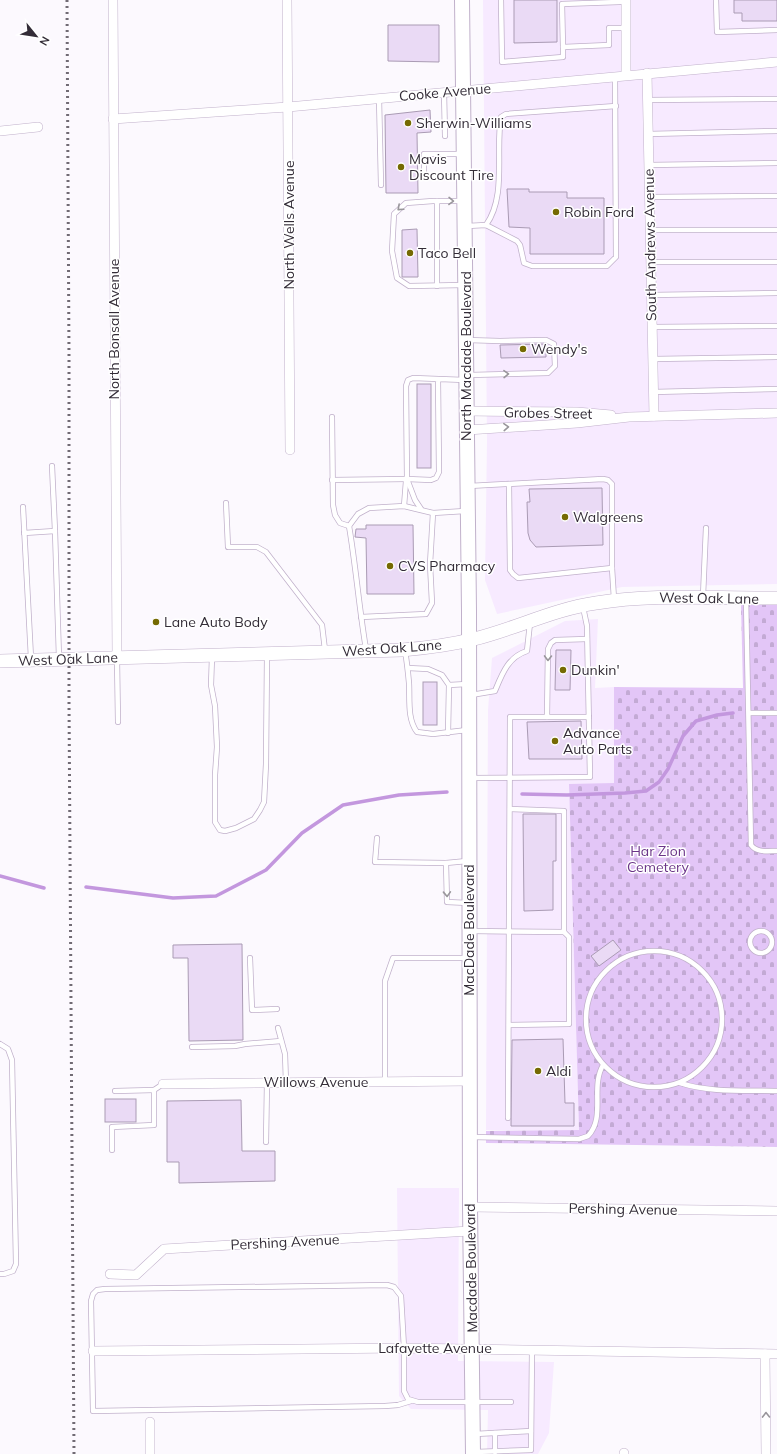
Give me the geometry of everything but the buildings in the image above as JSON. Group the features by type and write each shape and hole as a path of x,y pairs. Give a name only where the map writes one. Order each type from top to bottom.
{"main road":[{"name":"North Macdade Boulevard","path":"462,0 465,154 468,640"},
{"name":"West Oak Lane","path":"0,660 405,650 430,648 468,640 582,606 614,600 652,597 746,599 777,598"},
{"path":"468,640 468,778"},
{"name":"MacDade Boulevard","path":"468,778 470,1081"},
{"name":"Macdade Boulevard","path":"470,1081 470,1231 473,1453"}],"street":[{"name":"North Bonsall Avenue","path":"113,0 117,658"},
{"name":"North Wells Avenue","path":"287,0 290,450"},
{"path":"626,0 626,75"},
{"name":"Cooke Avenue","path":"113,119 288,107 777,62"},
{"name":"South Andrews Avenue","path":"647,73 654,416"},
{"path":"0,131 38,127"},
{"name":"Grobes Street","path":"466,411 577,412 629,416 777,413"},
{"name":"Grobes Street","path":"467,430 561,425 629,416"},
{"name":"Willows Avenue","path":"163,1084 470,1081"},
{"name":"Pershing Avenue","path":"470,1207 777,1211"},
{"name":"Pershing Avenue","path":"110,1274 136,1275 164,1249 470,1231"},
{"name":"Lafayette Avenue","path":"93,1351 472,1348 777,1354"},
{"path":"765,1354 766,1454"},
{"path":"150,1422 150,1454"}],"lane":[{"path":"502,0 502,62 563,57 562,4 619,2 626,0"},
{"path":"716,0 717,32 777,30"},
{"path":"563,47 609,46 609,28 626,28"},
{"path":"465,227 486,225 516,241 520,245 524,263 532,266 607,266 614,261 616,257 615,76"},
{"path":"444,92 445,136"},
{"path":"379,98 381,185"},
{"path":"647,100 777,99"},
{"path":"486,225 492,217 500,173 501,117 506,114 616,106"},
{"path":"648,134 777,131"},
{"path":"465,154 424,154 424,178 465,178"},
{"path":"649,164 777,163"},
{"path":"649,197 777,196"},
{"path":"437,201 437,286"},
{"path":"465,202 437,201 406,203 394,214 392,251 397,278 409,286 466,285"},
{"path":"650,230 777,230"},
{"path":"650,262 777,262"},
{"path":"651,295 777,293"},
{"path":"652,327 777,326"},
{"path":"404,506 406,479 406,386 408,380 413,378 467,378 548,373 555,366 554,344 548,340 466,340"},
{"path":"653,359 777,357"},
{"path":"332,480 432,480 436,478 439,472 438,379"},
{"path":"653,392 777,389"},
{"path":"332,417 333,505 335,515 340,523 349,526"},
{"path":"52,466 58,659"},
{"path":"406,479 415,500 421,509"},
{"path":"467,486 603,479 608,480 612,484 612,568 614,600"},
{"path":"508,484 510,570 513,574 518,578 612,568"},
{"path":"226,503 228,547 257,547 266,552 322,625 325,652"},
{"path":"366,651 349,526 358,514 369,508 404,506 433,513 467,511"},
{"path":"23,507 31,660"},
{"path":"361,617 426,614 432,603 430,564 433,513"},
{"path":"703,598 706,528"},
{"path":"24,533 55,531"},
{"path":"746,599 751,845 756,850 760,851 777,851"},
{"path":"468,778 590,777 587,626 582,606"},
{"path":"449,685 469,690 495,691 511,659 527,650 530,621"},
{"path":"547,717 548,649 551,643 555,640 587,639"},
{"path":"405,650 408,668 410,710 413,726 418,732 433,734 469,730"},
{"path":"212,655 211,685 215,706 216,747 215,822 220,830 225,831 236,828 254,819 264,802 266,764 267,654"},
{"path":"117,658 118,722"},
{"path":"408,668 428,669 442,675 449,685 448,732"},
{"path":"749,713 777,714"},
{"path":"508,1118 510,717 589,717"},
{"path":"509,1025 569,1024 569,937 564,932 564,811 510,810"},
{"path":"376,838 376,862 446,863 469,861"},
{"path":"446,863 447,902 469,903"},
{"path":"469,931 564,932"},
{"path":"759,931 766,932 775,941 771,948 762,953 755,952 750,943 752,936 759,931"},
{"path":"658,951 681,956 700,968 715,986 722,1008 722,1031 714,1053 700,1071 680,1083 660,1088 639,1087 619,1079 603,1065 591,1046 586,1023 588,1000 598,980 615,963 636,953 658,951"},
{"path":"250,958 252,1010 278,1009"},
{"path":"385,1082 385,981 392,958 469,958"},
{"path":"278,1028 285,1054 286,1082"},
{"path":"192,1047 235,1046 282,1041"},
{"path":"0,1044 8,1049 12,1060 16,1264 13,1271 0,1274"},
{"path":"470,1137 579,1139 588,1136 596,1125 597,1081 603,1065"},
{"path":"266,1142 267,1082"},
{"path":"680,1083 701,1088 719,1090 777,1090"},
{"path":"115,1090 154,1090 163,1084"},
{"path":"112,1150 112,1127 154,1126 154,1090"},
{"path":"412,1401 406,1396 404,1391 404,1348 401,1296 394,1287 387,1285 105,1289 96,1290 93,1294 91,1301 93,1351 92,1412 386,1406 398,1405 412,1401 511,1402"},
{"path":"473,1453 530,1450 532,1349"},
{"path":"473,1434 531,1431"},
{"path":"495,1433 495,1452"}],"shaded area":[{"path":"483,0 777,0 777,584 622,587 497,614 485,580 487,441"},
{"path":"598,619 595,688 614,687 614,784 569,784 579,1131 486,1130 488,710 492,658 565,621"},
{"path":"397,1188 459,1188 458,1361 554,1362 549,1433 538,1454 487,1454 488,1410 411,1409 399,1396"}],"green space":[{"name":"Har Zion Cemetery","path":"741,605 777,605 777,1147 486,1143 486,1131 579,1130 569,784 614,783 614,687 743,688"}],"waterway":[{"path":"522,794 567,795 646,791 659,782 668,769 683,736 696,721 717,715 733,713"},
{"path":"86,887 173,898 216,896 266,870 302,833 343,805 399,795 447,792"},
{"path":"0,876 44,888"}],"railway":[{"path":"67,0 69,702 74,1454"}],"place":[{"name":"Sherwin-Williams","path":"408,123"},
{"name":"Mavis Discount Tire","path":"401,167"},
{"name":"Robin Ford","path":"556,212"},
{"name":"Taco Bell","path":"410,253"},
{"name":"Wendy's","path":"523,349"},
{"name":"Walgreens","path":"565,517"},
{"name":"CVS Pharmacy","path":"390,566"},
{"name":"Lane Auto Body","path":"156,622"},
{"name":"Dunkin'","path":"563,670"},
{"name":"Advance Auto Parts","path":"555,741"},
{"name":"Aldi","path":"538,1071"}]}
